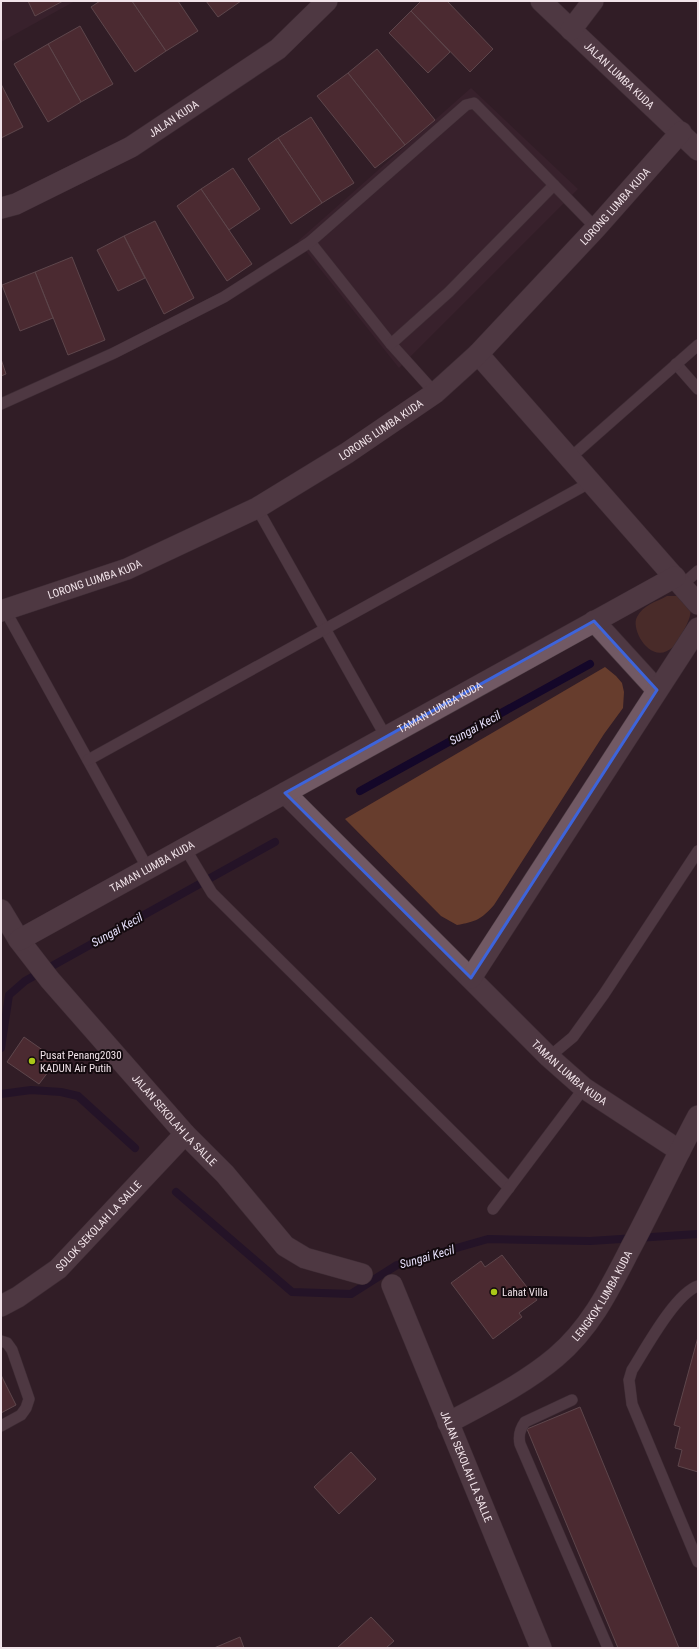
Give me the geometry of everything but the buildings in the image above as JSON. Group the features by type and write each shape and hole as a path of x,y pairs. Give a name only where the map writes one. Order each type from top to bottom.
{"street":[{"name":"JALAN KUDA","path":"1,208 16,204 131,147 278,49 327,1"},
{"name":"JALAN LUMBA KUDA","path":"540,1 681,132 698,150"},
{"path":"571,30 593,1"},
{"name":"LORONG LUMBA KUDA","path":"3,611 127,569 258,508 347,453 434,393 478,354 596,228 681,132"},
{"path":"478,354 698,604"},
{"name":"TAMAN LUMBA KUDA","path":"19,940 594,621 678,581"},
{"path":"594,621 657,690"},
{"path":"471,978 698,628"},
{"name":"TAMAN LUMBA KUDA","path":"284,793 549,1057 584,1088 680,1152"},
{"name":"JALAN SEKOLAH LA SALLE","path":"1,910 19,940 50,980 185,1134 226,1174 285,1246 304,1258 362,1274"},
{"name":"LENGKOK LUMBA KUDA","path":"448,1423 516,1386 557,1356 588,1324 611,1287 698,1116"},
{"name":"SOLOK SEKOLAH LA SALLE","path":"1,1306 18,1297 58,1269 185,1134"},
{"name":"JALAN SEKOLAH LA SALLE","path":"392,1285 541,1648"}],"lane":[{"path":"1,404 114,353 224,297 310,242 466,105 474,103 596,228"},
{"path":"391,344 449,292 554,184"},
{"path":"310,242 391,344 434,393"},
{"path":"570,458 698,345"},
{"path":"676,364 698,389"},
{"path":"88,760 591,482"},
{"path":"258,508 386,737"},
{"path":"678,581 698,571"},
{"path":"3,611 148,869"},
{"path":"185,848 212,893 509,1188"},
{"path":"549,1057 573,1037 604,994 698,851"},
{"path":"493,1209 584,1088"},
{"path":"698,1286 686,1292 676,1302 632,1370 629,1380 632,1404 694,1540 698,1562"},
{"path":"1,1341 7,1343 12,1350 29,1399 26,1408 21,1415 1,1426"},
{"path":"572,1400 525,1422 521,1428 519,1436 520,1444 608,1648"}],"highlighted area":[{"path":"594,621 657,690 471,978 285,793"}],"shaded area":[{"path":"1,1 75,1 1,42"},
{"path":"471,88 578,189 399,368 298,241"},
{"path":"667,596 679,596 689,606 690,616 675,645 665,652 657,652 644,644 640,637 637,630 637,617 650,604"},
{"path":"605,667 622,683 624,692 623,708 604,734 494,905 486,914 478,919 469,923 457,925 441,916 345,819"}],"waterway":[{"name":"Sungai Kecil","path":"360,791 590,664"},
{"name":"Sungai Kecil","path":"1,1048 9,995 25,981 275,842"},
{"name":"Sungai Kecil","path":"1,1094 31,1090 61,1092 78,1096 135,1148"},
{"name":"Sungai Kecil","path":"176,1192 292,1292 351,1294 397,1265 488,1239 590,1241 698,1234"}],"place":[{"name":"Pusat Penang2030 KADUN Air Putih","path":"32,1061"},
{"name":"Lahat Villa","path":"494,1292"}]}
